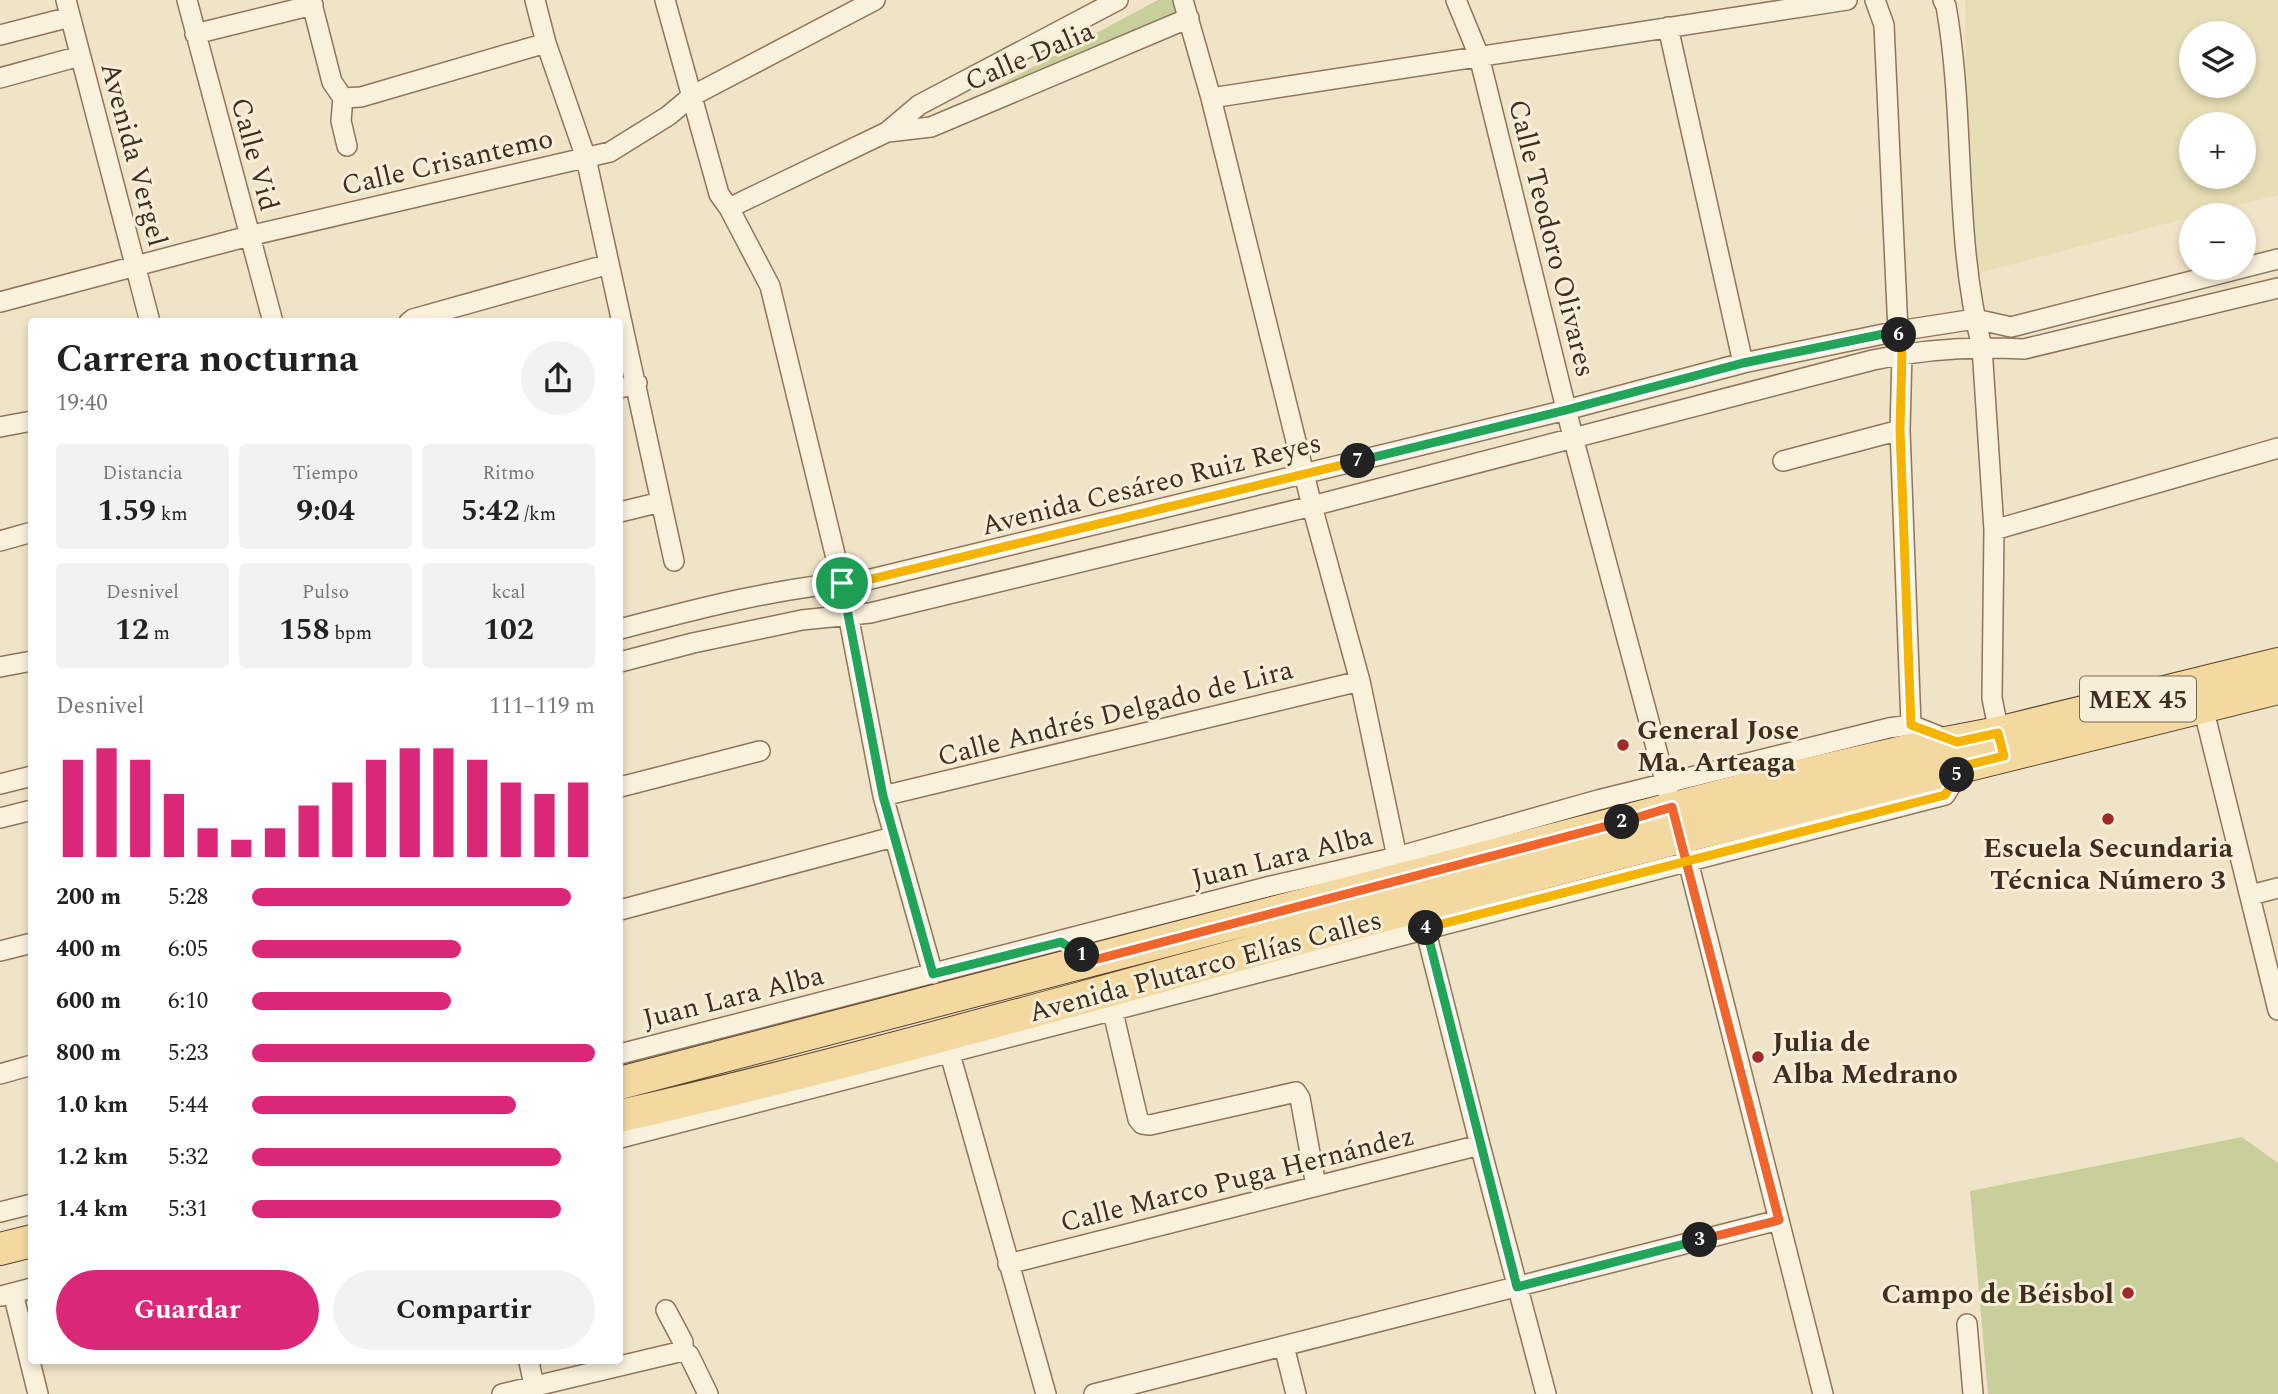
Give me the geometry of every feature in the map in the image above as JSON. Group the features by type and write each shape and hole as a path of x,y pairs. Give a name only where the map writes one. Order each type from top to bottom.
{"main road":[{"name":"Avenida Plutarco Elías Calles","path":"2200,696 2278,664"},
{"name":"Avenida Plutarco Elías Calles","path":"635,1113 945,1036 1108,1006 1295,941 1418,906 1683,850 1960,754 2200,696 2278,688"},
{"name":"Avenida Plutarco Elías Calles","path":"623,1082 1090,961 1274,899 1668,796 1908,751 1960,754"},
{"path":"1268,969 1295,941"},
{"path":"1061,942 1090,961"},
{"path":"652,1074 668,1042"},
{"path":"635,1113 691,1120"},
{"path":"0,1249 28,1242"},
{"path":"11,1287 28,1268"}],"street":[{"name":"Calle Vid","path":"187,0 273,318"},
{"path":"535,0 546,43 586,158 609,264 617,318"},
{"path":"665,0 719,194 770,286 842,583 883,796 933,974"},
{"name":"Calle Crisantemo","path":"0,302 249,236 610,152 668,116 692,96 875,0"},
{"name":"Calle Dalia","path":"729,208 887,132 919,105 1118,0"},
{"name":"Calle Teodoro Olivares","path":"1456,0 1479,56 1566,410 1823,1394"},
{"path":"1210,98 1847,0"},
{"path":"1875,0 1884,25 1898,331 1902,354 1900,430 1911,725 1960,754"},
{"path":"1943,0 1954,46 1969,276 1982,346 1994,530 1992,698 2001,745"},
{"path":"195,34 312,3 332,82 343,98 341,121 347,145"},
{"path":"0,35 68,8"},
{"name":"Avenida Vergel","path":"68,8 149,318"},
{"path":"1186,9 1312,506 1360,681 1397,857"},
{"name":"Calle Dalia","path":"887,132 931,127 1186,9"},
{"path":"1668,27 1743,363"},
{"path":"343,98 361,97 546,43"},
{"path":"0,78 80,56"},
{"path":"1975,319 2011,327 2278,259"},
{"path":"418,318 609,264"},
{"path":"623,661 802,620 848,617 884,610 1312,506 1902,354 1982,346 2024,349 2278,288"},
{"name":"Avenida Cesáreo Ruiz Reyes","path":"623,628 711,606 795,589 876,578 1566,410 1743,363 1898,331 1975,319"},
{"path":"623,354 628,386 661,502 674,561"},
{"path":"0,427 28,422"},
{"path":"1783,461 1900,430"},
{"path":"1994,530 2278,449"},
{"path":"623,511 661,502"},
{"path":"0,541 28,533"},
{"path":"0,667 28,662"},
{"name":"Calle Andrés Delgado de Lira","path":"883,796 1360,681"},
{"path":"2200,696 2278,1010"},
{"name":"Juan Lara Alba","path":"623,1053 1061,942 1274,899 1397,857 1598,800 1668,796 1889,728 1911,725"},
{"path":"623,786 760,751"},
{"path":"0,784 28,777"},
{"path":"0,818 28,811"},
{"path":"623,908 893,837"},
{"path":"623,1137 950,1054 1108,1006 1268,969 1425,928 1683,850"},
{"path":"2251,895 2278,888"},
{"path":"1425,928 1546,1394"},
{"path":"0,951 28,944"},
{"path":"1108,1006 1138,1119 1142,1124 1150,1125 1296,1092 1300,1098 1317,1186"},
{"path":"950,1054 1046,1394"},
{"path":"0,1074 28,1066"},
{"name":"Calle Marco Puga Hernández","path":"1008,1264 1480,1145"},
{"path":"0,1212 28,1205"},
{"path":"1094,1394 1779,1220"},
{"path":"11,1287 28,1354"},
{"path":"666,1310 683,1342 683,1350"},
{"path":"1967,1324 1973,1394"},
{"path":"1284,1346 1296,1394"},
{"path":"502,1394 535,1390 683,1350"},
{"path":"683,1350 689,1355 708,1394"},
{"path":"30,1364 38,1394"},
{"path":"529,1364 535,1390"}],"shaded area":[{"path":"1965,0 2278,0 2278,195 2246,203 2179,203 2179,220 1968,276"}],"green space":[{"path":"1158,0 1181,0 1185,15 943,115"},
{"name":"Campo de Béisbol","path":"2242,1137 2278,1163 2278,1394 1988,1394 1970,1191"}],"place":[{"name":"General Jose Ma. Arteaga","path":"1623,745"},
{"name":"Escuela Secundaria Técnica Número 3","path":"2108,819"},
{"name":"Julia de Alba Medrano","path":"1758,1057"},
{"name":"Campo de Béisbol","path":"2128,1293"}],"route":[{"path":"842,583 863,581 1305,474 1743,363 1898,331 1902,354 1900,430 1911,725 1957,742 1998,733 2004,756 1963,766 1945,795 1688,861 1425,928 1517,1287 1779,1220 1688,861 1679,839 1672,807 1090,961 1061,942 933,974 883,796 842,583"}]}
